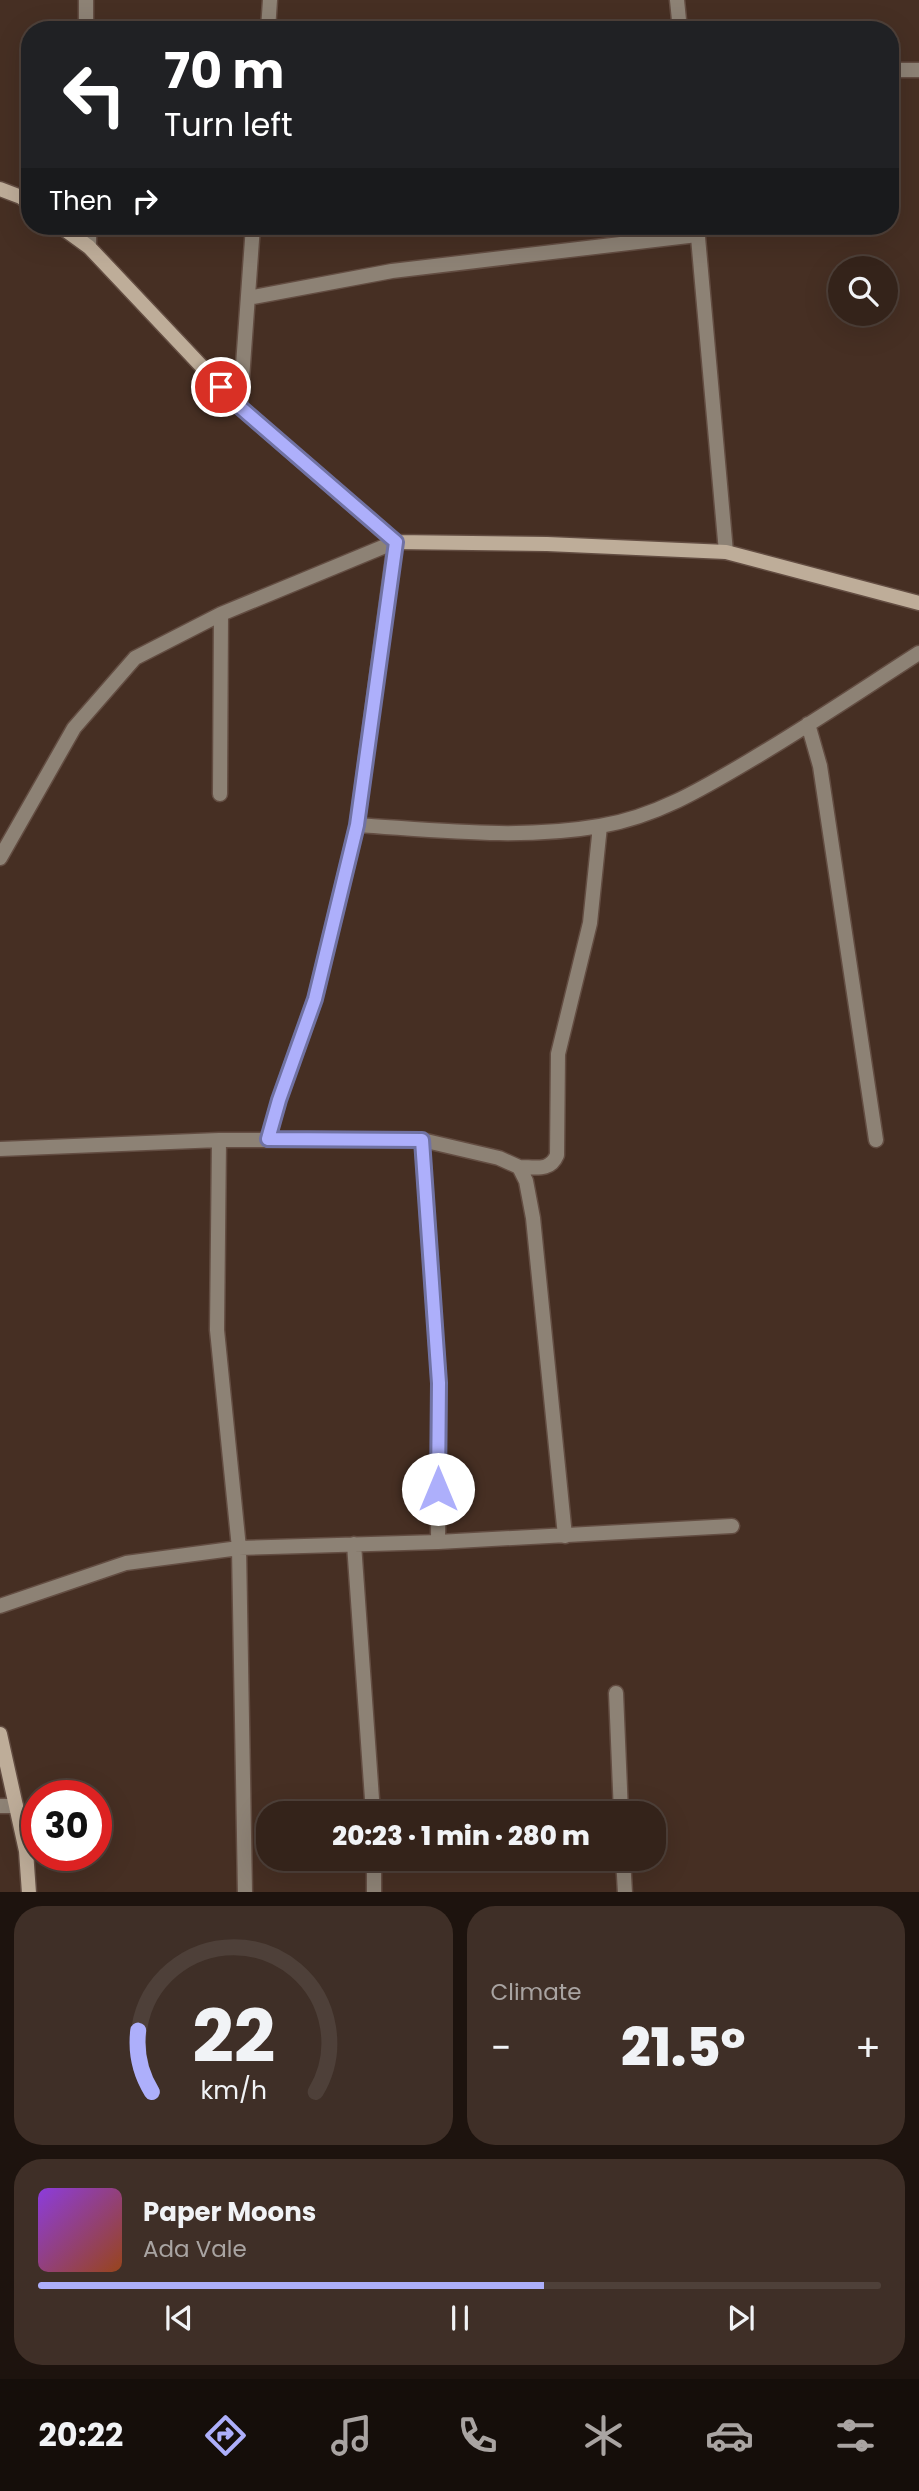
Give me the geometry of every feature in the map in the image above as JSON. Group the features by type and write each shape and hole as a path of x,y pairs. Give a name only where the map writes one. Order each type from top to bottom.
{"main road":[{"path":"0,189 21,197"},
{"path":"72,235 89,247 240,407 396,542 547,544 726,552 919,603"},
{"path":"0,1734 26,1851 29,1892"}],"street":[{"path":"86,0 86,21"},
{"path":"269,21 270,0"},
{"path":"677,0 679,21"},
{"path":"899,70 919,70"},
{"path":"89,235 89,247"},
{"path":"240,407 252,235"},
{"path":"248,298 392,271 660,235"},
{"path":"697,235 726,552"},
{"path":"0,858 74,728 135,658 221,614 396,542"},
{"path":"268,1139 315,999 357,825 396,542"},
{"path":"220,794 221,614"},
{"path":"357,825 509,835 600,826 643,815 686,798 919,653"},
{"path":"808,724 820,766 876,1140"},
{"path":"0,1149 219,1140 422,1140 499,1158 519,1167 546,1168 553,1163 557,1155 558,1054 590,923 600,826"},
{"path":"219,1140 217,1330 239,1548 245,1892"},
{"path":"422,1140 439,1383 438,1542"},
{"path":"519,1167 526,1181 533,1218 565,1535"},
{"path":"0,1606 126,1563 239,1548 438,1542 732,1526"},
{"path":"354,1544 372,1801"},
{"path":"616,1693 620,1801"},
{"path":"0,1806 16,1806"},
{"path":"374,1871 374,1892"},
{"path":"624,1871 625,1892"}],"route":[{"path":"221,387 240,407 396,542 357,825 315,999 268,1139 422,1140 439,1383 438,1489"}]}
